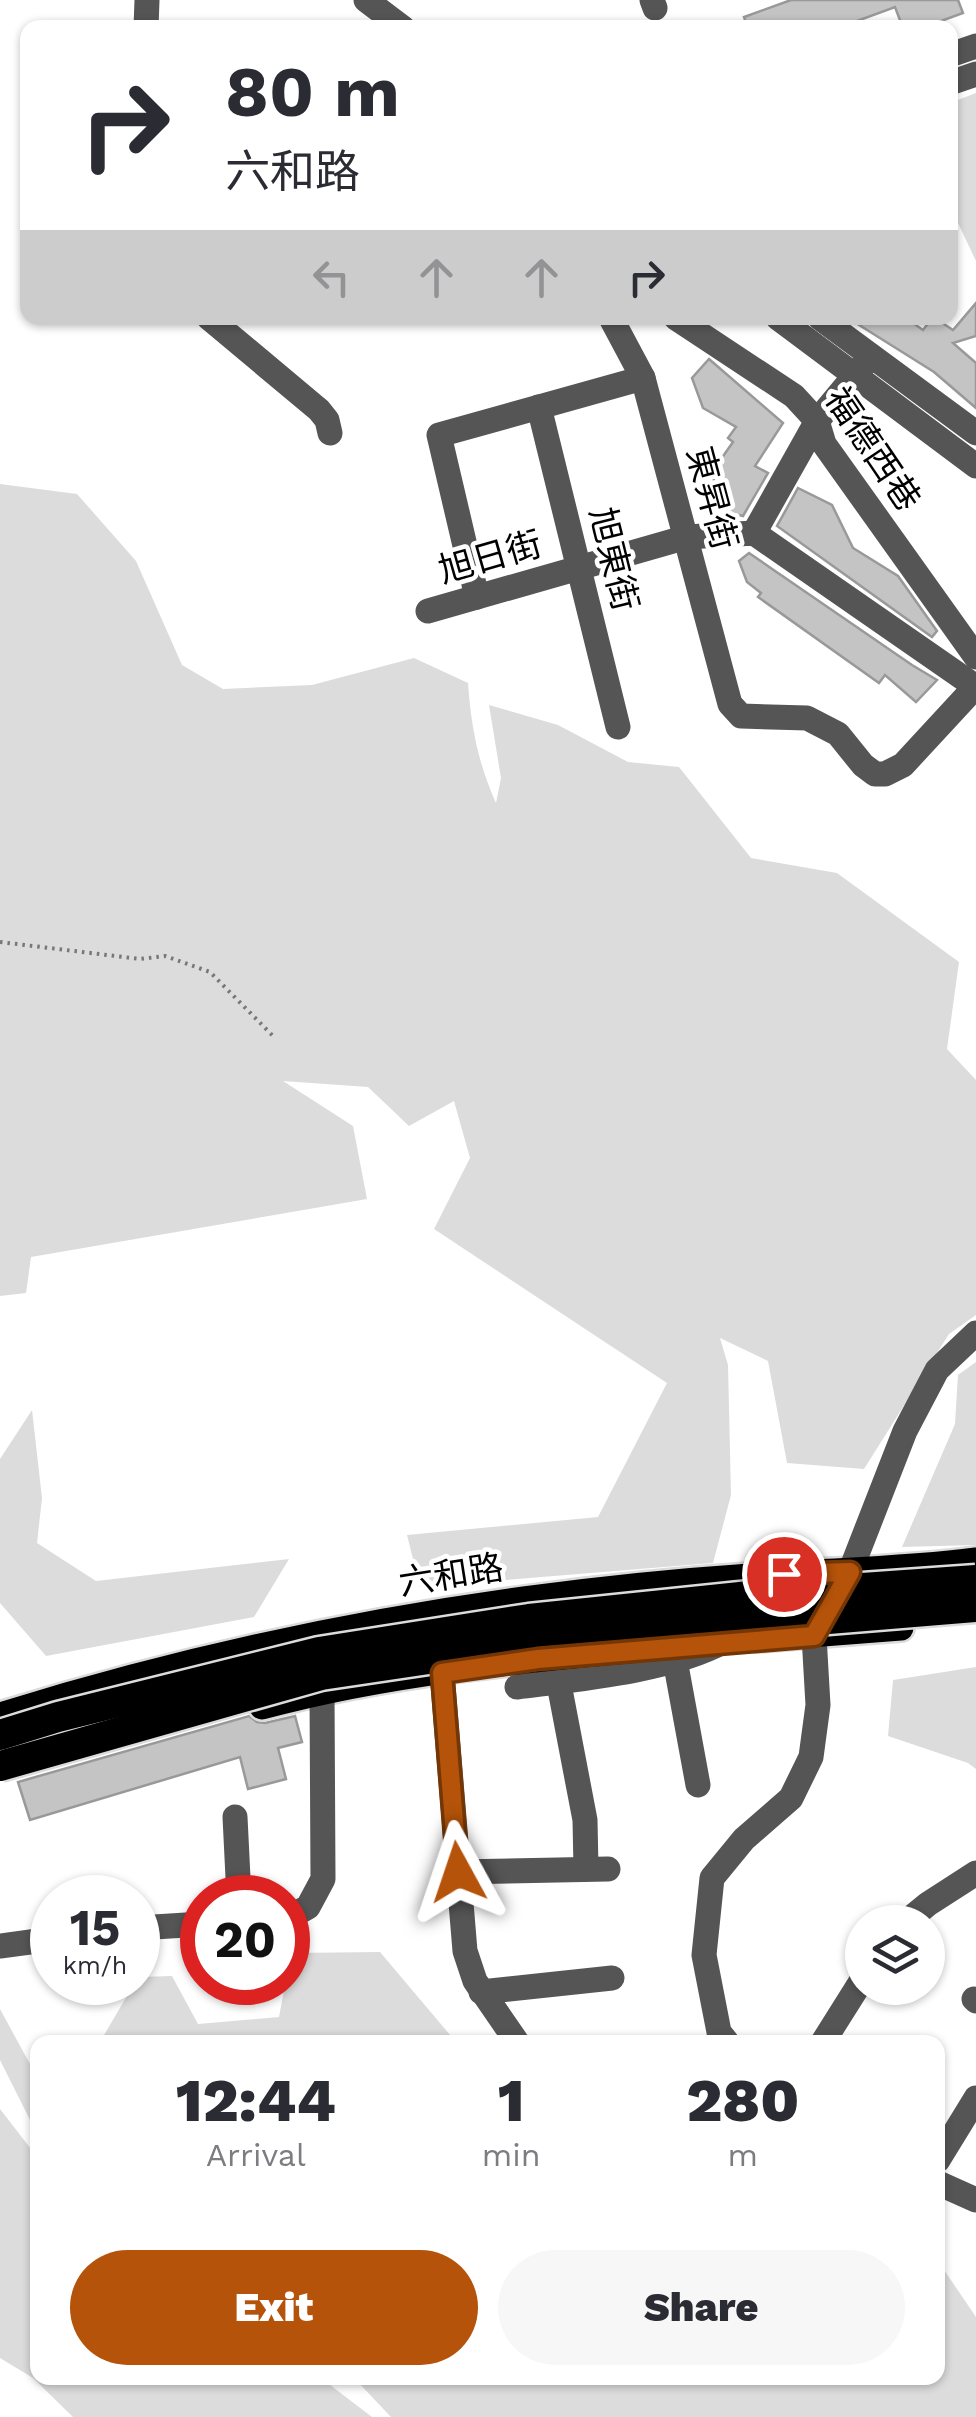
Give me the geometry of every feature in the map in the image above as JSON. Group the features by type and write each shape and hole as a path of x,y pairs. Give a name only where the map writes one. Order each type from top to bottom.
{"highway":[{"path":"0,1735 319,1652 472,1628 750,1596 976,1580"},
{"path":"0,1766 321,1675 534,1642 976,1607"}],"main road":[{"name":"六和路","path":"0,1715 317,1632 525,1599 750,1576 850,1572 976,1560"},
{"path":"0,1781 322,1690 442,1673 556,1670 723,1642 976,1620"}],"street":[{"path":"366,0 388,20"},
{"path":"217,325 319,410 330,433"},
{"name":"東昇街","path":"615,325 642,378 730,704 741,716 807,718 838,734 863,766 875,774 885,774 904,765 976,686"},
{"name":"福德西巷","path":"687,325 794,396 817,421 824,444 976,657"},
{"path":"791,325 976,434"},
{"path":"826,325 863,365 976,466"},
{"path":"863,365 817,421 754,533 976,686"},
{"path":"478,597 439,435 642,378"},
{"name":"旭東街","path":"539,408 618,727"},
{"name":"旭日街","path":"428,611 686,538 754,533"},
{"path":"721,2035 704,1955 712,1878 744,1839 791,1798 811,1756 818,1705 814,1636 850,1572 905,1430 937,1370 976,1333"},
{"path":"517,1687 556,1670 675,1660 723,1642"},
{"path":"675,1660 698,1785"},
{"path":"458,1872 597,1869 556,1670"},
{"path":"442,1673 465,1951 481,1992 512,2035"},
{"path":"310,1904 323,1880 322,1690"},
{"path":"235,1817 238,1875"},
{"path":"927,1905 976,1873"},
{"path":"0,1946 30,1942"},
{"path":"481,1992 612,1978"},
{"path":"827,2035 846,2005"},
{"path":"945,2149 976,2098"},
{"path":"945,2186 976,2200"}],"path":[{"path":"0,942 140,959 165,956 210,972 274,1037"}],"shaded area":[{"path":"976,93 976,261 958,223 958,100"},
{"path":"0,484 77,494 136,561 182,665 223,689 312,685 414,658 468,683 476,744 496,803 501,778 489,705 558,725 628,762 679,767 751,858 837,873 959,962 947,1049 976,1080 976,1315 949,1334 864,1469 787,1463 768,1361 720,1338 728,1365 731,1495 713,1563 420,1587 407,1535 598,1517 667,1383 434,1229 470,1158 454,1101 409,1126 368,1087 283,1081 353,1126 367,1199 31,1257 26,1293 0,1296"},
{"path":"976,1362 976,1545 902,1547 955,1424 958,1375"},
{"path":"32,1410 42,1498 37,1543 96,1581 289,1559 254,1617 46,1656 0,1603 0,1459"},
{"path":"976,1667 976,1769 888,1736 893,1680"},
{"path":"380,1952 450,2035 104,2035 122,2005 160,2005 160,1976 172,1976 180,1991 180,2005 188,2005 198,2024 279,2017 281,2005 310,2005 310,1953"},
{"path":"0,2009 30,2064 30,2120 0,2060"},
{"path":"0,2109 30,2148 30,2376 0,2358"},
{"path":"945,2271 976,2317 976,2417 391,2417 361,2385 945,2385"},
{"path":"40,2385 330,2385 372,2417 73,2417"}],"building":[{"path":"791,0 958,0 963,13 944,20 900,20 895,7 860,20 744,17"},
{"path":"976,303 976,336 953,343 976,363 976,408 934,372 859,325 916,325 923,330 927,325 946,325 953,330"},
{"path":"709,359 783,423 755,466 768,473 743,516 721,511 712,472 733,442 728,438 736,427 703,408 692,378"},
{"path":"798,488 832,505 853,548 898,576 937,631 932,637 777,526"},
{"path":"749,553 937,680 916,702 885,675 879,683 758,597 761,593 747,582 739,561"},
{"path":"249,1716 265,1723 295,1716 302,1742 278,1748 286,1779 248,1789 240,1757 30,1820 18,1782"}],"route":[{"path":"458,1872 442,1673 538,1659 814,1636 850,1572 784,1574"}]}
